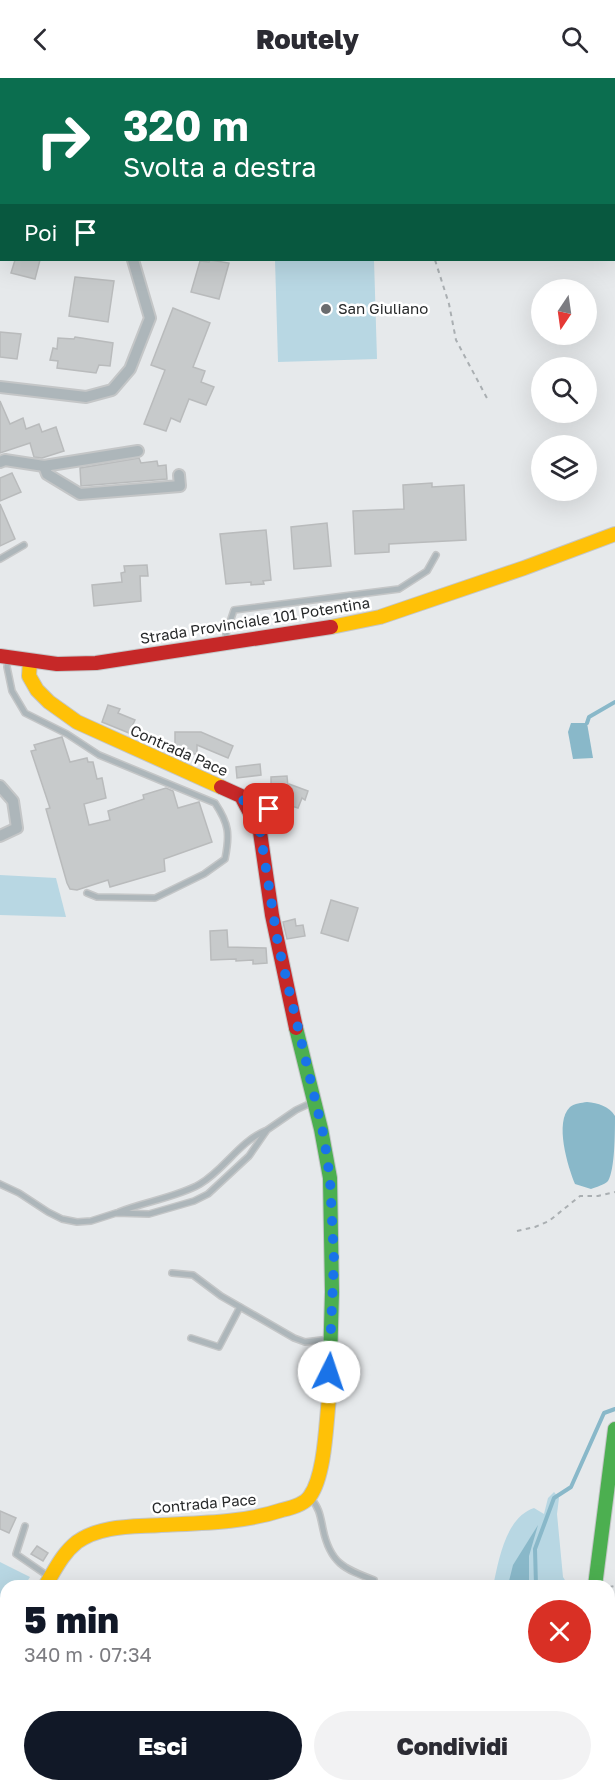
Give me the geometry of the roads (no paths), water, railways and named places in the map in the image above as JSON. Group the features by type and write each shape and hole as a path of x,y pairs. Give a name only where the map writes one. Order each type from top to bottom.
{"street":[{"path":"0,387 86,397 112,390 130,369 150,318 134,261"},
{"path":"0,462 5,460 44,466 138,451"},
{"path":"44,466 47,474 80,494 180,486 179,475"},
{"name":"Strada Provinciale 101 Potentina","path":"4,657 57,664 96,663 380,617 615,534"},
{"name":"Contrada Pace","path":"30,661 29,675 36,689 77,722 241,796"},
{"path":"0,786 13,801 17,828 0,836"},
{"path":"241,796 260,831 278,944 324,1137 333,1217 331,1339 321,1465 316,1486 310,1497"},
{"path":"596,1580 615,1429"},
{"name":"Contrada Pace","path":"48,1580 65,1552 79,1541 105,1529 258,1518 295,1505 310,1497"}],"lane":[{"path":"0,559 24,545"},
{"path":"227,642 226,634 234,610 399,589 427,571 436,555"},
{"path":"4,657 12,691 26,714 67,734 99,754 215,803 225,818 229,838 225,859 204,874 155,898 97,897 87,893"},
{"path":"241,796 269,809"},
{"path":"0,1184 62,1219 77,1222 91,1221 198,1186 254,1136 296,1110 314,1102"},
{"path":"116,1213 149,1214 194,1201 208,1194 249,1156 267,1130"},
{"path":"172,1273 193,1275 240,1307 294,1338 304,1342 331,1339"},
{"path":"191,1338 219,1347 240,1307"},
{"path":"310,1497 320,1509 323,1531 333,1558 346,1569 374,1580"},
{"path":"25,1526 16,1554 46,1580"}],"waterway":[{"path":"587,723 589,717 615,702"},
{"path":"536,1580 535,1549 554,1498 571,1487 604,1413 615,1409"}],"place":[{"name":"San Giuliano","path":"326,309"}]}
